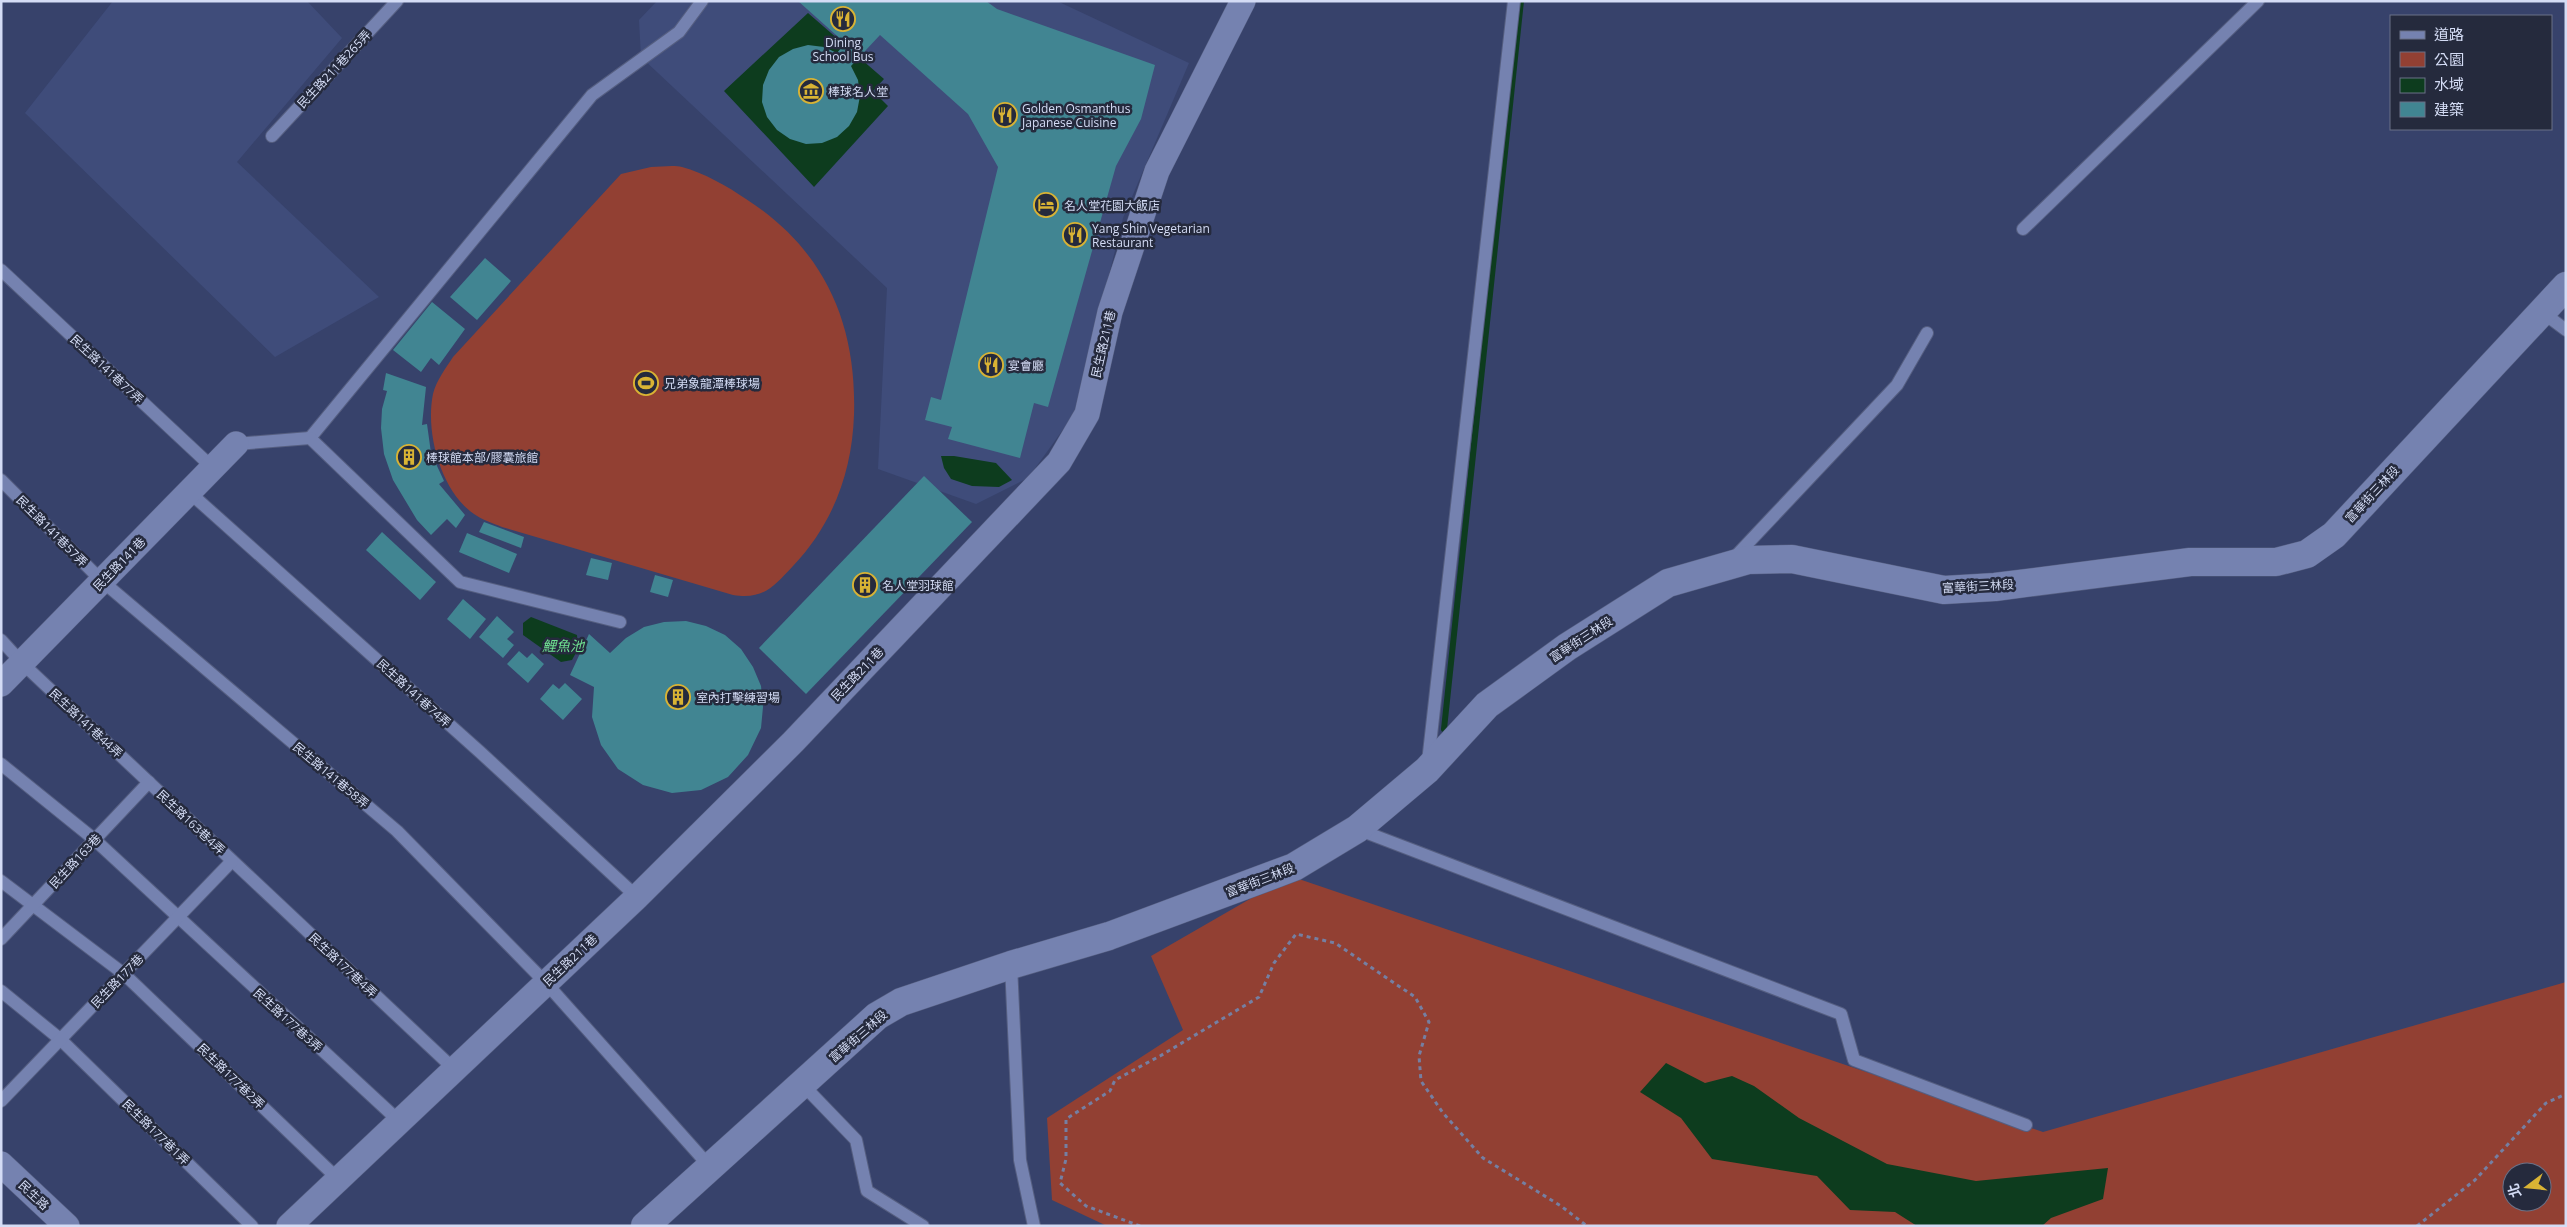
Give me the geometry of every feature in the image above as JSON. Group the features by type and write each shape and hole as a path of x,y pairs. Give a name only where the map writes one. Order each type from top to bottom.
{"street":[{"name":"民生路211巷","path":"289,1226 637,897 797,737 1059,462 1087,414 1110,312 1157,171 1243,1"},
{"name":"富華街三林段","path":"645,1226 877,1016 901,1002 1011,964 1109,936 1294,867 1356,829 1427,770 1487,705 1567,647 1668,583 1748,560 1792,559 1944,590 1995,587 2190,562 2276,562 2307,554 2334,535 2566,286"},
{"name":"民生路141巷","path":"1,684 236,444"},
{"name":"民生路","path":"1,1164 67,1226"}],"lane":[{"name":"民生路211巷265弄","path":"272,136 397,1"},
{"path":"236,444 310,438 592,95 679,32 702,1"},
{"path":"1427,770 1514,1"},
{"path":"2022,229 2258,1"},
{"name":"民生路141巷77弄","path":"1,270 213,468"},
{"path":"2542,312 2566,330"},
{"path":"1726,566 1897,384 1927,334"},
{"path":"310,438 460,582 620,622"},
{"name":"民生路141巷57弄","path":"1,480 102,581"},
{"name":"民生路141巷74弄","path":"189,492 480,752 637,897"},
{"name":"民生路141巷58弄","path":"102,581 397,831 546,983 710,1168"},
{"name":"民生路141巷44弄","path":"1,640 22,663 149,782"},
{"name":"民生路177巷3弄","path":"1,764 94,840 399,1122"},
{"name":"民生路163巷","path":"1,939 149,782"},
{"name":"民生路163巷4弄","path":"149,782 232,861"},
{"path":"1356,829 1841,1014 1854,1060 2026,1125"},
{"name":"民生路177巷","path":"1,1101 232,861"},
{"name":"民生路177巷4弄","path":"232,861 454,1069"},
{"name":"民生路177巷2弄","path":"1,881 124,974 338,1179"},
{"path":"1011,964 1020,1160 1034,1226"},
{"name":"民生路177巷1弄","path":"1,991 60,1039 252,1226"},
{"path":"803,1085 856,1140 867,1191 923,1226"}],"path":[{"path":"1140,1226 1086,1206 1060,1183 1066,1159 1066,1119 1110,1091 1115,1080 1160,1056 1259,997 1274,963 1296,934 1335,943 1415,997 1429,1022 1419,1056 1421,1081 1443,1113 1483,1158 1560,1206 1587,1226"},
{"path":"2417,1226 2474,1180 2546,1102 2566,1094"}],"shaded area":[{"path":"113,1 307,1 342,38 237,162 379,297 275,357 25,113"},
{"path":"657,1 1057,1 1189,63 1123,218 1075,413 1028,478 976,504 878,469 887,288 641,57 639,20"}],"green space":[{"name":"兄弟象龍潭棒球場","path":"678,166 699,173 731,189 773,219 796,241 815,265 830,291 842,319 849,349 853,381 854,415 849,457 838,496 819,533 807,550 780,580 768,590 753,595 733,595 502,527 484,520 462,504 444,476 438,460 431,426 433,394 439,379 453,357 621,174 651,167"},
{"path":"1290,876 2043,1132 2566,982 2566,1226 1107,1226 1052,1200 1047,1118 1183,1030 1151,956"}],"water":[{"path":"808,13 884,79 873,91 888,106 814,187 724,91"},
{"path":"941,456 954,456 996,463 1012,480 999,487 972,486 951,479 944,468"},
{"name":"鯉魚池","path":"531,617 577,635 578,649 572,660 561,662 523,635 523,623"},
{"path":"1666,1063 1705,1083 1732,1076 1754,1086 1799,1118 1887,1164 1976,1181 2108,1168 2103,1199 2051,1218 2042,1226 1917,1226 1895,1212 1850,1210 1817,1176 1712,1159 1681,1118 1640,1092"}],"building":[{"name":"名人堂花園大飯店","path":"798,1 986,1 997,9 1155,65 1141,119 1116,166 1048,407 1034,403 1020,458 948,439 952,427 925,420 931,397 941,400 998,167 968,114 880,35 851,66 858,80 860,96 857,112 849,126 837,137 822,143 806,144 790,139 777,130 767,117 762,102 763,85 769,70 779,57 793,49 808,45 824,47 837,53 845,43"},
{"path":"485,258 511,281 477,320 450,297"},
{"path":"432,302 465,329 439,365 431,358 421,372 393,350"},
{"name":"棒球館本部/膠囊旅館","path":"386,373 426,387 422,425 427,424 431,453 444,481 439,484 465,515 456,528 447,519 431,535 417,520 393,480 384,454 381,428 382,409 387,391 383,390"},
{"name":"名人堂羽球館","path":"924,476 972,522 806,694 759,648"},
{"path":"484,522 524,537 521,548 479,532"},
{"path":"382,532 436,582 420,600 366,550"},
{"path":"467,533 517,554 509,573 459,552"},
{"path":"591,558 612,563 608,580 586,575"},
{"path":"655,575 673,580 668,597 650,592"},
{"path":"463,599 486,619 470,639 447,619"},
{"path":"497,616 514,632 507,639 514,645 503,658 479,637"},
{"name":"室內打擊練習場","path":"686,621 706,626 725,635 741,649 753,667 761,686 763,707 761,728 748,755 728,777 701,790 672,793 643,785 618,769 601,745 592,717 594,687 570,675 589,634 610,653 626,638 644,627 664,622"},
{"path":"519,651 527,658 532,653 544,664 528,683 507,664"},
{"path":"565,683 582,699 563,720 540,699 553,684 559,689"}],"waterway":[{"path":"1444,729 1521,1"}],"place":[{"name":"Dining School Bus","path":"843,19"},
{"name":"棒球名人堂","path":"811,91"},
{"name":"Golden Osmanthus Japanese Cuisine","path":"1005,115"},
{"name":"名人堂花園大飯店","path":"1046,205"},
{"name":"Yang Shin Vegetarian Restaurant","path":"1075,235"},
{"name":"宴會廳","path":"991,365"},
{"name":"兄弟象龍潭棒球場","path":"646,383"},
{"name":"棒球館本部/膠囊旅館","path":"409,457"},
{"name":"名人堂羽球館","path":"865,585"},
{"name":"室內打擊練習場","path":"678,697"}]}
